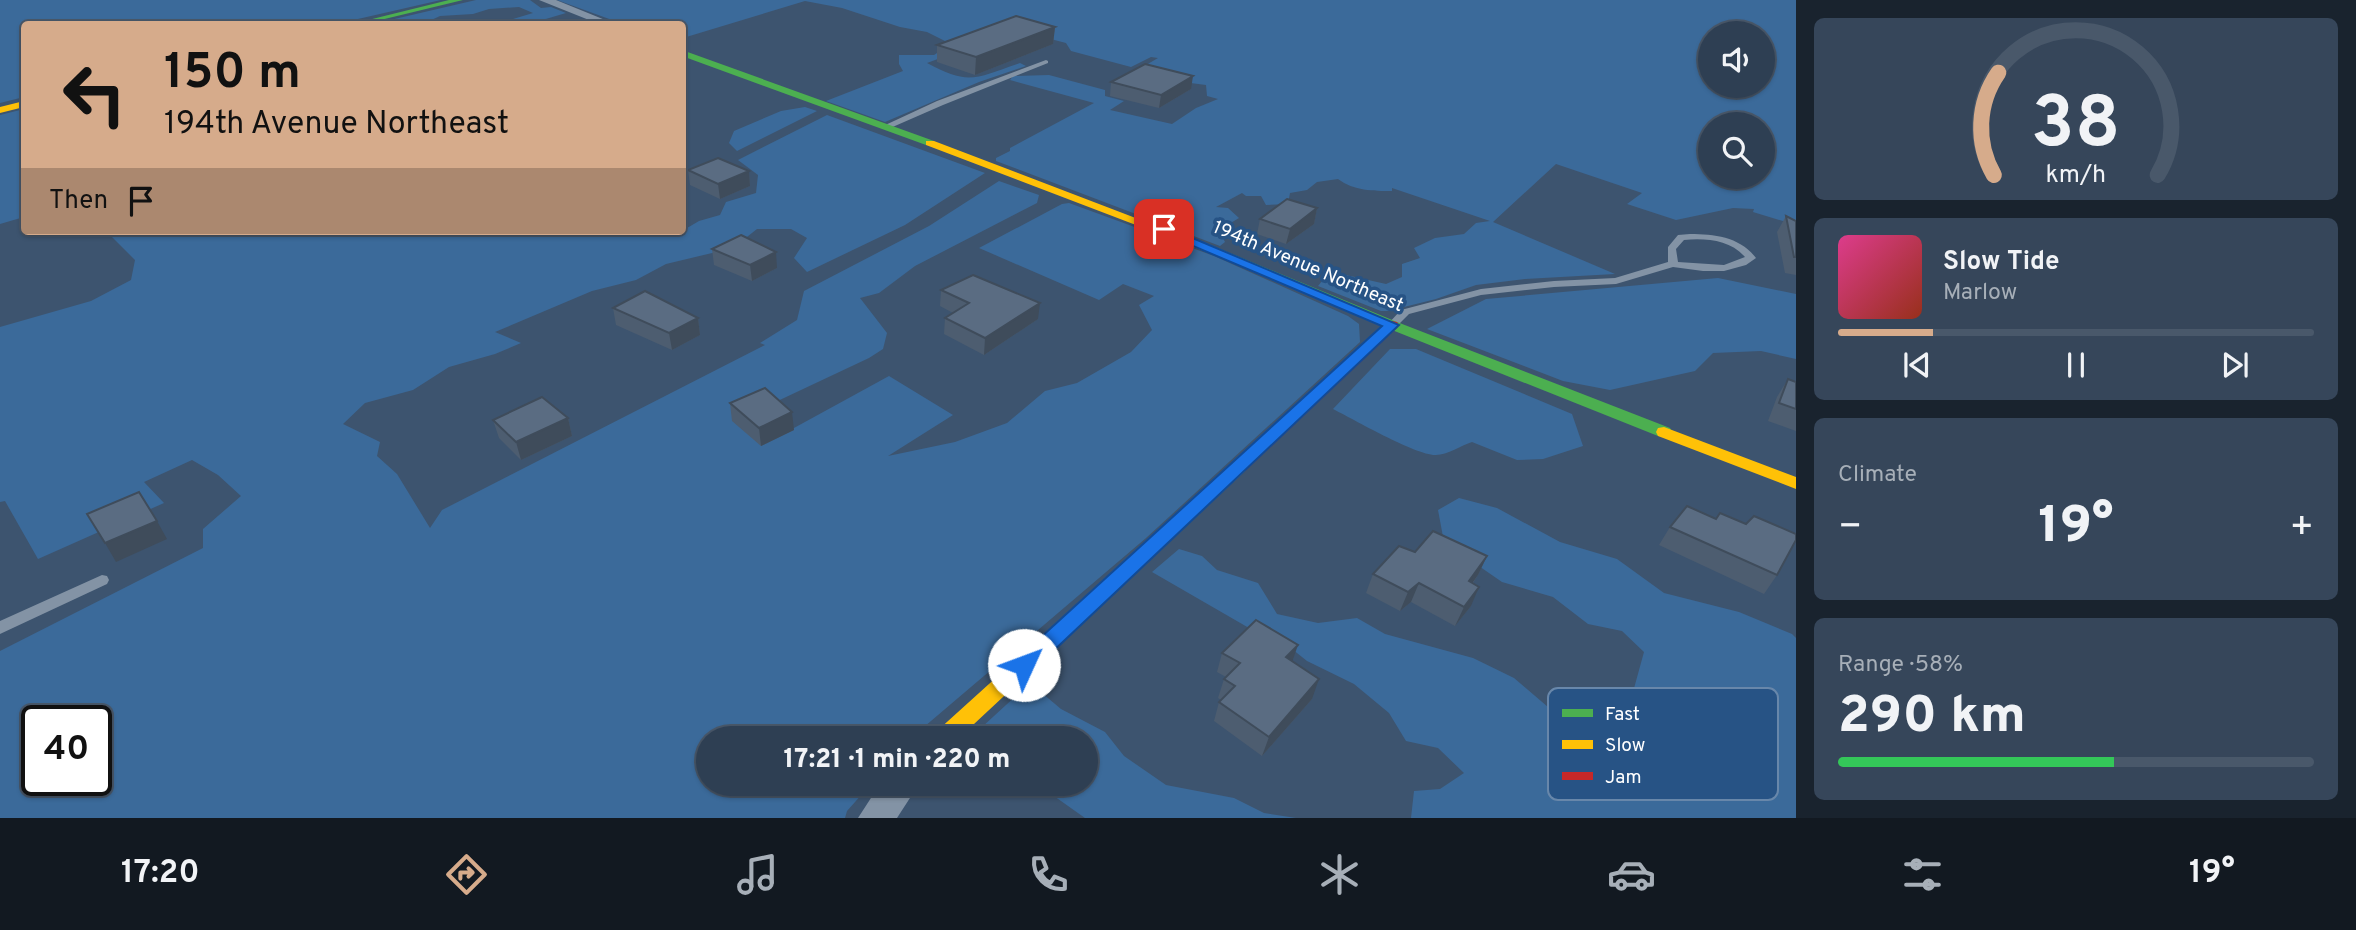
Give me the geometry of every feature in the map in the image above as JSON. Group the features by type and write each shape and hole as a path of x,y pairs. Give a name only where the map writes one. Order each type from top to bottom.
{"street":[{"path":"369,21 458,0"},
{"path":"545,0 601,21"},
{"name":"194th Avenue Northeast","path":"686,54 1164,229 1392,325 1796,483"},
{"path":"0,110 21,105"},
{"path":"958,726 1392,325"},
{"path":"877,815 892,796"}],"lane":[{"path":"886,127 1046,62"},
{"path":"1392,325 1405,312 1481,292 1616,281 1673,264 1704,269 1741,266 1751,258 1746,250 1727,242 1700,235 1681,236 1671,249 1673,264"},
{"path":"0,628 102,580"}],"shaded area":[{"path":"0,0 441,0 349,21 21,21 21,98 0,103"},
{"path":"476,0 530,0 541,8 551,7 566,13 539,21 506,21 533,13 519,7 440,16 429,21 386,21"},
{"path":"557,0 1796,0 1796,225 1753,212 1754,209 1733,208 1676,220 1627,204 1642,193 1556,164 1493,222 1615,274 1525,279 1476,285 1436,299 1381,311 1318,286 1326,276 1346,275 1386,284 1402,277 1402,264 1420,258 1414,248 1435,238 1464,234 1476,223 1490,221 1392,188 1392,191 1364,190 1338,179 1317,182 1307,190 1290,193 1288,204 1266,205 1261,196 1246,196 1242,193 1216,207 1228,208 1239,218 1219,230 1225,242 1220,246 996,161 996,158 1010,151 1010,148 1094,103 1010,80 1013,76 1049,75 1105,90 1105,96 1124,101 1110,110 1172,124 1196,108 1218,99 1207,96 1206,85 1129,75 1158,58 1151,57 1131,67 1071,51 1066,43 1016,30 927,63 963,77 982,76 1020,63 1026,66 979,82 885,122 826,101 903,71 899,64 899,55 934,55 951,44 927,32 900,27 842,8 805,1 686,37 686,21 615,21"},
{"path":"805,107 817,111 737,151 729,143 734,131 781,111"},
{"path":"21,110 21,218 0,224 0,115"},
{"path":"827,115 985,173 905,225 807,272 794,258 807,238 791,229 757,229 733,248 666,264 636,280 592,291 495,332 521,343 495,354 449,367 413,390 365,403 343,424 380,442 377,456 397,474 430,528 442,510 765,345 760,343 797,320 804,291 929,226 999,181 1039,195 1037,203 915,266 879,293 860,298 887,333 883,349 767,406 761,446 889,376 953,415 888,456 955,442 1007,423 1045,391 1077,383 1131,352 1152,330 1139,305 1154,296 1123,284 1099,300 979,248 1062,204 1069,203 1214,256 1348,316 1359,324 1360,342 1146,538 925,726 696,726 696,796 860,796 847,811 845,818 0,818 0,651 203,548 203,529 241,496 218,475 192,460 144,482 164,503 38,559 5,501 0,502 0,327 91,301 131,280 135,260 110,235 686,235 686,229 699,221 720,215 726,202 756,193 758,175 738,160"},
{"path":"1718,278 1796,294 1796,359 1761,351 1713,353 1695,371 1610,390 1563,381 1427,329 1486,299"},
{"path":"1390,349 1416,349 1572,414 1583,446 1543,459 1517,460 1472,442 1445,453 1427,454 1400,444 1333,409"},
{"path":"1459,498 1497,508 1560,542 1617,559 1664,593 1739,612 1792,634 1796,638 1796,818 1411,818 1414,791 1440,789 1464,773 1438,748 1406,741 1389,713 1354,684 1307,661 1277,637 1249,628 1152,572 1179,549 1202,556 1217,570 1258,583 1277,614 1318,623 1357,618 1385,634 1473,658 1514,678 1548,707 1548,800 1778,800 1778,688 1634,688 1644,652 1622,631 1588,624 1553,597 1502,582 1444,542 1438,510"},
{"path":"1030,683 1061,709 1094,726 983,726"},
{"path":"1098,728 1105,732 1124,756 1166,785 1234,798 1264,813 1296,818 1085,818 1054,796 1098,796"}],"building":[{"path":"1016,16 1055,27 976,57 937,45"},
{"path":"1145,64 1193,76 1161,95 1111,82"},
{"path":"718,158 749,171 718,184 688,170"},
{"path":"1287,199 1317,208 1290,229 1260,219"},
{"path":"1786,216 1796,221 1796,257 1794,257"},
{"path":"741,235 776,252 750,265 712,249"},
{"path":"973,275 1040,303 985,338 945,318 969,303 941,290"},
{"path":"645,291 698,318 669,333 613,308"},
{"path":"1788,379 1796,382 1796,409 1779,403"},
{"path":"765,388 792,412 759,428 730,403"},
{"path":"542,397 568,418 516,442 493,420"},
{"path":"139,492 157,521 105,543 87,514"},
{"path":"1687,506 1716,519 1720,513 1746,524 1754,516 1796,534 1796,540 1777,575 1670,527"},
{"path":"1433,531 1487,556 1469,581 1479,587 1464,607 1419,583 1408,592 1373,574 1399,546 1415,552"},
{"path":"1256,620 1298,645 1286,657 1319,679 1269,737 1219,702 1235,686 1224,679 1240,663 1222,653"}],"traffic: fast":[{"path":"369,21 459,0"},
{"path":"686,54 930,143"},
{"path":"1208,248 1392,325 1664,432"}],"traffic: slow":[{"path":"0,110 21,105"},
{"path":"930,143 1208,248"},
{"path":"1664,432 1796,483"},
{"path":"958,726 1239,467"}],"traffic: jam":[{"path":"1239,467 1392,325"}],"route":[{"path":"1024,665 1392,325 1164,229"}]}
